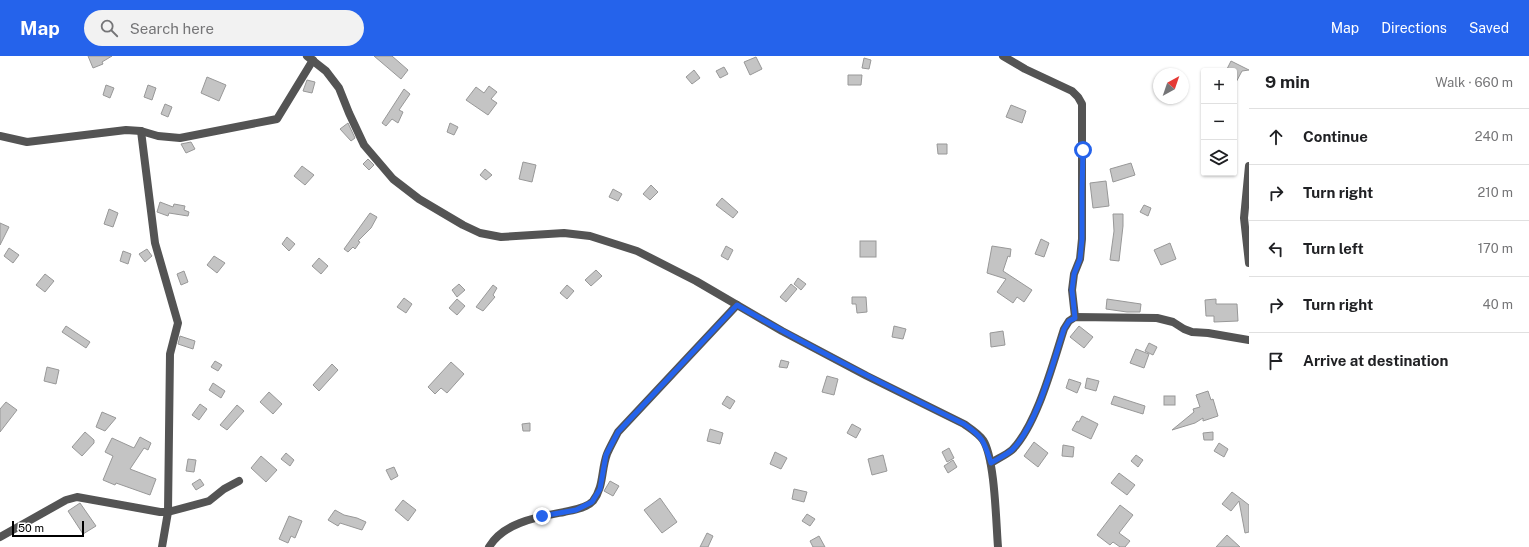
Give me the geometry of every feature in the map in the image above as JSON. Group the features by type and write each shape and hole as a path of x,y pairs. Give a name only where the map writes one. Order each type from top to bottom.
{"street":[{"path":"1003,56 1025,69 1072,91 1082,104 1082,239 1080,259 1074,274 1072,290 1075,318"},
{"path":"0,136 27,142 126,130 141,131 158,136 180,138 277,119 310,58 326,71 339,88 364,145 393,179 419,199 463,225 480,233 501,237 564,233 590,236 637,251 696,281 782,331 867,376 964,424 977,433 984,441 991,463 998,547"},
{"path":"141,131 155,243 178,323 170,354 168,512 162,547"},
{"path":"1249,166 1244,218 1249,263"},
{"path":"489,547 494,538 508,528 542,516 576,510 592,502 600,489 606,455 618,432 737,305"},
{"path":"991,463 1012,450 1025,433 1041,400 1064,329 1069,321 1075,318 1157,318 1173,322 1192,332 1208,333 1249,340"},
{"path":"0,537 66,500 77,497 160,512 168,512 209,501 224,489 239,481"}],"building":[{"path":"88,56 112,56 102,62 103,64 93,68"},
{"path":"374,56 392,56 408,70 401,79"},
{"path":"756,57 762,69 750,75 744,62"},
{"path":"864,58 871,60 869,69 862,68"},
{"path":"1231,61 1249,70 1242,71 1237,80 1237,68 1228,68"},
{"path":"724,67 728,74 720,78 716,71"},
{"path":"694,70 700,78 692,84 686,77"},
{"path":"848,75 862,75 861,85 848,85"},
{"path":"207,77 226,85 219,101 201,93"},
{"path":"307,80 315,82 312,93 303,91"},
{"path":"106,85 114,88 110,98 103,95"},
{"path":"148,85 156,88 152,100 144,97"},
{"path":"489,86 497,92 491,99 497,103 488,115 466,100 476,87 484,93"},
{"path":"404,89 410,94 399,110 403,112 398,123 392,119 386,126 382,123"},
{"path":"165,104 172,107 168,117 161,114"},
{"path":"1011,105 1026,111 1022,123 1006,117"},
{"path":"348,123 355,138 351,141 340,129"},
{"path":"450,123 458,127 454,135 447,132"},
{"path":"191,142 195,149 186,153 181,144"},
{"path":"937,144 947,144 947,154 938,154"},
{"path":"368,159 374,165 369,170 363,164"},
{"path":"523,162 536,165 532,182 519,179"},
{"path":"1131,163 1135,175 1113,182 1110,169"},
{"path":"302,166 314,175 305,185 294,176"},
{"path":"485,169 492,175 486,180 480,175"},
{"path":"1106,181 1109,206 1093,208 1090,183"},
{"path":"651,185 658,192 650,200 643,194"},
{"path":"613,189 622,194 618,201 609,197"},
{"path":"722,198 738,212 733,218 716,205"},
{"path":"160,202 173,207 174,204 185,206 184,210 189,212 188,216 169,213 168,216 157,212"},
{"path":"1144,205 1151,208 1148,216 1140,212"},
{"path":"109,209 118,213 113,227 104,224"},
{"path":"370,213 377,217 371,228 358,241 360,242 355,249 353,247 348,252 344,249"},
{"path":"1113,214 1123,214 1119,261 1110,260 1114,231"},
{"path":"0,223 9,227 0,245"},
{"path":"287,237 295,244 289,251 282,244"},
{"path":"1041,239 1049,243 1044,257 1035,254"},
{"path":"860,241 876,241 876,257 860,257"},
{"path":"1170,243 1176,259 1161,265 1154,250"},
{"path":"726,246 733,250 728,260 721,256"},
{"path":"992,246 1011,249 1010,257 1008,256 1003,271 1032,290 1024,302 1017,297 1013,303 997,292 1006,279 987,273"},
{"path":"9,248 19,255 13,263 4,256"},
{"path":"147,249 152,256 145,262 139,254"},
{"path":"123,251 131,254 128,264 120,261"},
{"path":"214,256 225,263 217,273 207,265"},
{"path":"319,258 328,266 321,274 312,266"},
{"path":"596,270 602,276 591,286 585,280"},
{"path":"184,271 188,282 181,285 177,274"},
{"path":"45,274 54,281 45,292 36,285"},
{"path":"798,278 806,284 801,290 794,284"},
{"path":"459,284 465,290 457,297 452,290"},
{"path":"791,284 797,289 786,302 780,297"},
{"path":"493,285 497,288 493,295 495,297 483,311 476,307"},
{"path":"567,285 574,291 567,299 560,293"},
{"path":"852,297 866,297 867,312 857,313 856,304 852,304"},
{"path":"404,298 412,304 406,313 397,307"},
{"path":"457,299 465,306 457,315 449,308"},
{"path":"1107,299 1141,304 1140,312 1106,309"},
{"path":"1216,299 1216,304 1237,304 1238,321 1214,322 1214,316 1206,316 1205,300"},
{"path":"66,326 90,342 86,348 62,332"},
{"path":"894,326 906,329 903,339 892,337"},
{"path":"1079,326 1093,337 1084,348 1070,337"},
{"path":"1003,331 1005,345 991,347 990,333"},
{"path":"180,336 195,341 193,349 178,344"},
{"path":"1149,343 1157,347 1153,355 1145,351"},
{"path":"1136,349 1149,354 1144,368 1130,363"},
{"path":"781,360 789,362 787,368 779,367"},
{"path":"215,361 222,365 218,371 211,367"},
{"path":"451,362 464,374 447,393 441,388 435,394 428,387"},
{"path":"332,364 338,370 319,391 313,385"},
{"path":"47,367 59,370 56,384 44,381"},
{"path":"827,376 838,379 834,395 822,392"},
{"path":"1087,378 1099,381 1096,391 1085,388"},
{"path":"1069,379 1081,383 1077,393 1066,388"},
{"path":"213,383 225,391 221,398 209,390"},
{"path":"1208,391 1211,400 1213,399 1218,416 1203,421 1203,418 1195,423 1172,430 1194,412 1193,409 1200,407 1196,395"},
{"path":"269,392 282,404 273,414 260,402"},
{"path":"727,396 735,401 730,409 722,404"},
{"path":"1114,396 1145,406 1143,414 1111,404"},
{"path":"1164,396 1175,396 1175,405 1164,405"},
{"path":"6,402 17,410 0,432 0,409"},
{"path":"200,404 207,409 199,420 192,415"},
{"path":"237,405 244,411 227,430 220,425"},
{"path":"102,412 116,418 105,431 96,427"},
{"path":"1082,416 1098,424 1091,439 1072,430"},
{"path":"530,423 530,431 523,431 522,424"},
{"path":"852,424 861,429 856,438 847,433"},
{"path":"710,429 723,433 720,444 707,441"},
{"path":"85,432 94,440 94,443 82,456 72,447"},
{"path":"1213,432 1213,440 1204,440 1203,433"},
{"path":"140,437 151,443 148,450 144,448 130,469 156,479 150,495 103,480 113,456 105,452 112,438 134,448"},
{"path":"1034,442 1048,453 1038,467 1024,456"},
{"path":"1219,443 1228,449 1224,457 1214,451"},
{"path":"1063,445 1074,447 1073,457 1062,456"},
{"path":"949,448 954,458 947,462 942,452"},
{"path":"775,452 787,458 781,469 770,464"},
{"path":"286,453 294,460 290,466 281,459"},
{"path":"883,455 887,471 872,475 868,459"},
{"path":"1136,455 1143,460 1138,467 1131,461"},
{"path":"261,456 277,470 266,482 251,468"},
{"path":"188,459 196,460 194,472 186,471"},
{"path":"953,460 957,467 948,473 944,466"},
{"path":"394,467 398,476 391,480 386,470"},
{"path":"1119,473 1135,485 1127,495 1111,483"},
{"path":"200,479 204,485 196,490 192,484"},
{"path":"610,481 619,486 613,496 604,491"},
{"path":"794,489 807,492 804,502 792,499"},
{"path":"1232,492 1249,505 1249,532 1245,533 1239,501 1231,511 1222,504"},
{"path":"660,498 677,522 662,533 644,510"},
{"path":"403,500 416,510 408,521 395,510"},
{"path":"80,503 96,526 83,534 68,511"},
{"path":"1120,505 1133,515 1119,533 1130,541 1125,547 1120,547 1113,542 1110,545 1097,535"},
{"path":"335,510 344,515 366,522 362,530 340,523 338,526 328,520"},
{"path":"807,514 815,519 810,526 802,521"},
{"path":"289,516 302,521 295,538 291,536 288,543 279,539"},
{"path":"707,533 713,536 708,547 700,547"},
{"path":"1227,535 1240,547 1216,547"},
{"path":"819,536 825,547 813,547 810,541"}],"route":[{"path":"542,516 576,510 592,502 600,489 606,455 618,432 737,305 782,331 867,376 964,424 977,433 984,441 991,463 1012,450 1025,433 1041,400 1064,329 1069,321 1075,318 1072,290 1074,274 1080,259 1082,239 1083,150"}]}
